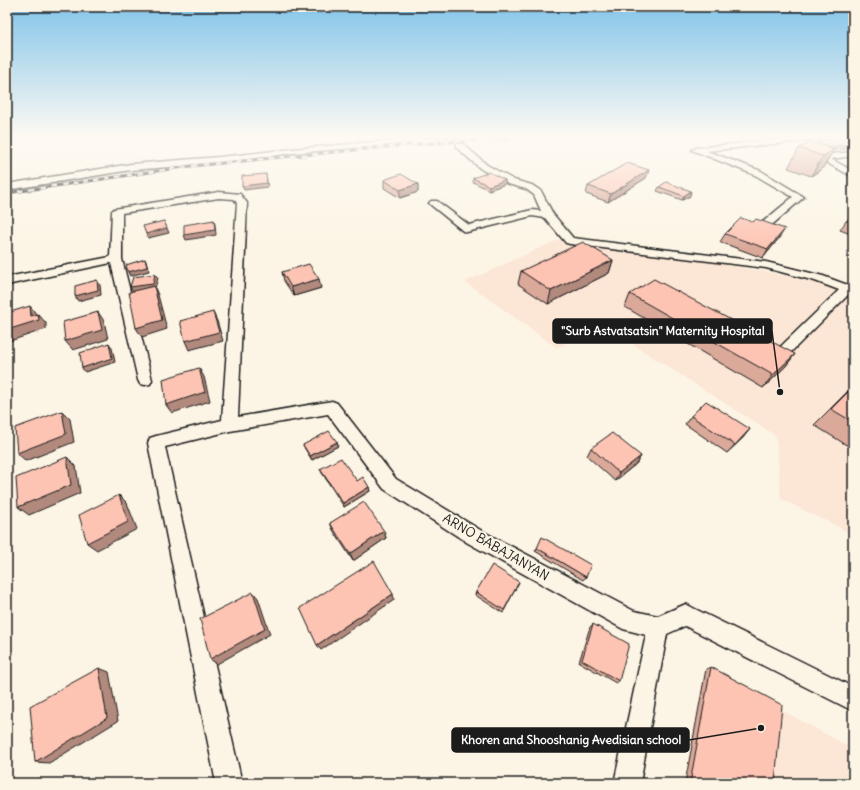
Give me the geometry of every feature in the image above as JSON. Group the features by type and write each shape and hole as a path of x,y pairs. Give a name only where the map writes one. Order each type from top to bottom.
{"lane":[{"path":"7,187 82,175"},
{"path":"498,175 511,182 529,187 538,193 548,215 570,241 766,265 819,278 850,290 778,357"},
{"path":"761,175 798,196 762,228"},
{"path":"145,380 116,259 117,211 219,195 237,196 242,203 230,426"},
{"path":"434,203 467,229 532,213 548,215"},
{"path":"7,280 116,259"},
{"name":"ARNO BABAJANYAN","path":"229,783 156,443 230,426 332,407 390,484 475,537 631,621 658,627"},
{"path":"627,783 658,627 686,615 853,699"}],"shaded area":[{"path":"567,236 801,278 853,294 853,534 781,499 776,436 601,324 557,348 465,282"},
{"path":"716,674 853,749 853,783 697,783"}],"building":[{"path":"266,175 267,183 242,186 242,176"},
{"path":"402,175 418,184 400,190 384,180"},
{"path":"481,175 495,175 505,180 489,186 473,178"},
{"path":"607,175 641,175 611,194 588,186"},
{"path":"666,182 691,191 684,196 659,187"},
{"path":"853,216 853,224 846,221"},
{"path":"741,218 753,222 756,219 785,229 768,249 725,234"},
{"path":"214,220 215,230 184,235 184,225"},
{"path":"164,221 167,228 146,234 143,226"},
{"path":"583,242 613,260 551,291 521,271"},
{"path":"145,259 147,267 128,272 126,265"},
{"path":"309,264 319,279 291,287 282,272"},
{"path":"155,274 153,284 130,287 133,277"},
{"path":"654,279 795,354 773,375 630,294"},
{"path":"97,280 98,290 75,296 75,286"},
{"path":"154,286 162,320 136,328 129,292"},
{"path":"30,306 31,316 38,314 39,320 7,330 7,313"},
{"path":"98,312 102,330 65,341 63,322"},
{"path":"213,312 219,332 185,341 180,321"},
{"path":"109,343 112,358 82,368 80,353"},
{"path":"199,368 205,392 166,405 163,379"},
{"path":"853,387 853,422 831,409"},
{"path":"706,401 750,429 735,445 691,416"},
{"path":"62,411 66,434 17,453 15,428"},
{"path":"329,431 337,442 310,456 303,445"},
{"path":"612,433 641,456 619,473 591,448"},
{"path":"67,457 71,485 18,507 16,478"},
{"path":"341,458 357,481 363,477 369,487 343,503 320,469"},
{"path":"119,495 128,522 87,543 79,515"},
{"path":"364,502 384,531 350,554 330,523"},
{"path":"542,537 591,565 586,577 537,548"},
{"path":"374,561 393,594 317,645 300,608"},
{"path":"492,565 519,582 504,610 476,592"},
{"path":"253,592 265,629 210,659 200,619"},
{"path":"593,624 629,644 619,681 582,660"},
{"path":"711,667 782,705 775,783 690,783"},
{"path":"99,668 107,718 35,762 30,706"}],"railway":[{"path":"7,193 131,175"}],"place":[{"name":"\"Surb Astvatsatsin\" Maternity Hospital","path":"780,392"},
{"name":"Khoren and Shooshanig Avedisian school","path":"761,728"}]}
